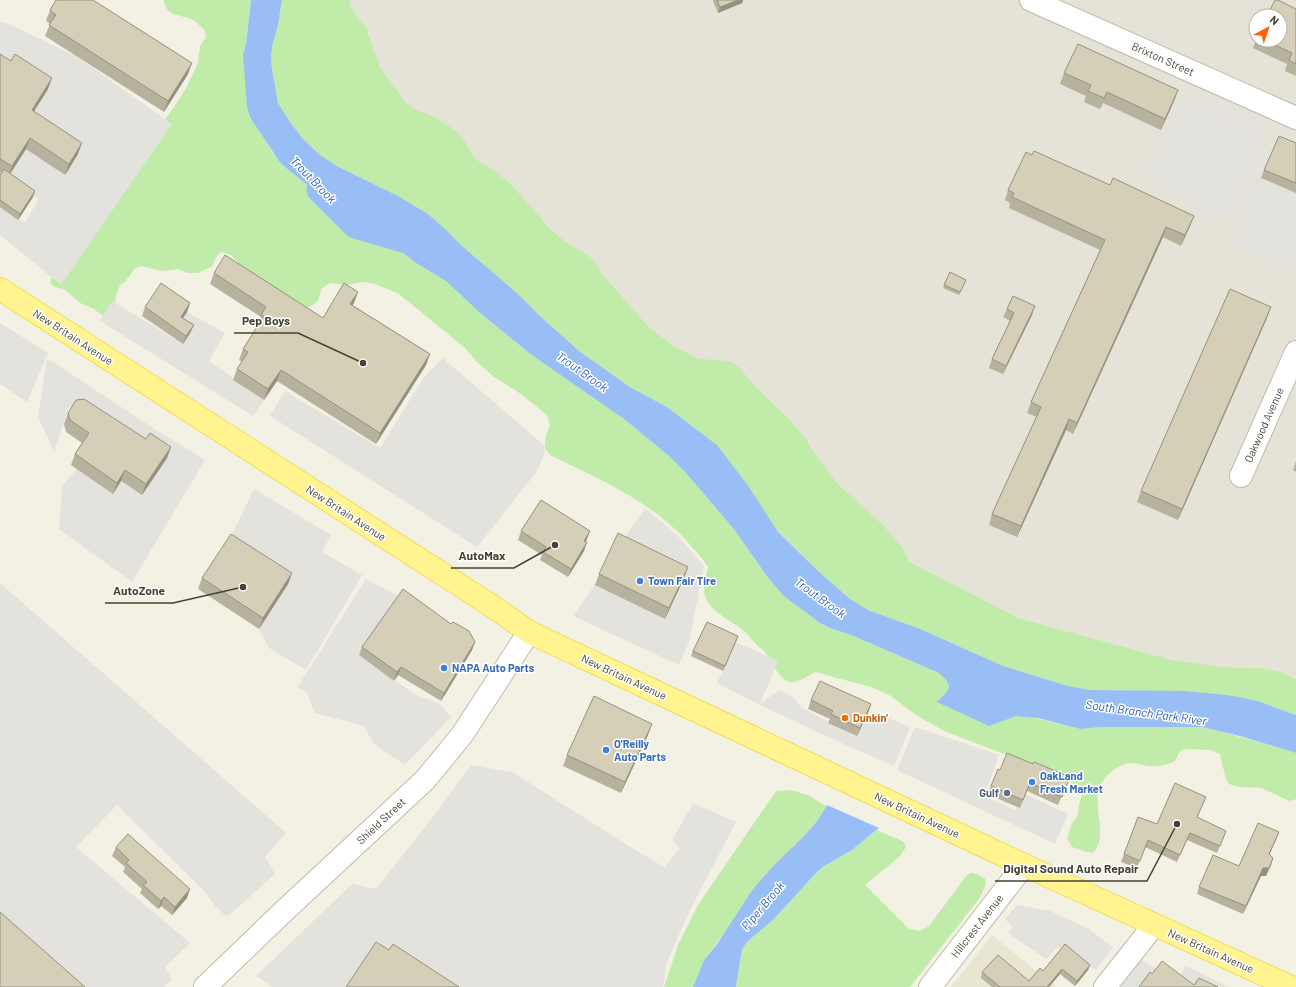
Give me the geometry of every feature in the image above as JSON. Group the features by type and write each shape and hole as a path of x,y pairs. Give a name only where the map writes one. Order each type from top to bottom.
{"main road":[{"name":"New Britain Avenue","path":"0,290 492,606 528,632 1024,865 1291,987"}],"street":[{"name":"Brixton Street","path":"1031,0 1296,118"},
{"name":"Oakwood Avenue","path":"1241,476 1296,352"},
{"name":"Shield Street","path":"205,987 425,780 462,735 528,632"},
{"name":"Hillcrest Avenue","path":"930,987 1024,865"},
{"path":"1105,987 1154,925"}],"shaded area":[{"path":"349,0 1296,0 1296,679 1262,668 1224,667 1172,660 1018,618 908,561 905,551 884,526 837,483 812,450 807,440 790,420 753,384 739,367 699,359 675,347 649,327 602,274 597,264 552,231 511,184 494,170 474,158 463,138 455,130 436,118 415,109 406,103 380,67 365,25 351,8"},
{"path":"0,22 9,24 76,56 172,124 61,285 0,235 0,207 25,223 39,199 8,177 26,149 30,118 0,58"},
{"path":"1181,94 1236,119 1243,104 1261,112 1255,129 1268,135 1228,219 1143,180"},
{"path":"1257,178 1296,195 1296,266 1294,271 1231,243"},
{"path":"112,301 183,344 178,325 187,312 225,333 209,361 264,400 253,416 100,321"},
{"path":"0,323 48,353 27,402 0,384"},
{"path":"47,358 153,428 205,460 132,582 59,529 62,486 77,469 112,493 121,481 142,495 83,406 69,407 54,451 38,417"},
{"path":"443,358 546,447 538,470 477,547 270,416 285,391 380,448 424,377"},
{"path":"254,489 331,535 322,552 362,575 306,670 269,648 259,629 288,584 227,545"},
{"path":"645,508 676,534 704,566 689,642 679,665 573,616 595,585 665,618 684,578 618,547"},
{"path":"366,579 400,597 359,655 414,694 440,704 451,717 405,765 374,744 364,726 315,713 306,691 297,688"},
{"path":"0,583 286,833 265,857 275,874 227,917 216,907 206,893 117,805 76,847 190,943 165,967 172,979 164,987 74,987 0,921"},
{"path":"736,642 778,661 760,704 779,690 793,697 802,708 857,736 871,711 910,727 894,766 828,737 760,705 717,683"},
{"path":"915,727 999,755 984,796 1015,810 1023,793 1068,814 1055,844 897,770"},
{"path":"471,765 512,772 664,867 680,848 672,840 693,803 736,822 690,910 666,964 663,987 453,987 373,947 346,987 273,987 256,976 352,884 376,889 433,817"},
{"path":"1017,905 1050,911 1089,929 1113,947 1096,970 1058,947 1046,959 1008,933 1013,927 1005,919"},
{"path":"992,935 1056,987 951,987"},
{"path":"1123,949 1159,970 1144,987 1097,987"},
{"path":"1186,966 1229,987 1187,987 1175,982"}],"green space":[{"path":"164,0 251,0 246,44 243,54 250,117 273,153 286,168 336,208 354,220 373,229 416,263 446,281 480,313 533,356 624,419 669,456 685,472 736,532 769,579 793,603 820,623 939,673 948,682 949,688 938,702 1007,718 1027,716 1080,729 1102,727 1201,727 1296,753 1296,799 1290,801 1261,788 1239,787 1229,784 1226,780 1220,754 1211,750 1184,749 1180,751 1175,761 1168,764 1159,766 1144,766 1135,763 1128,763 1119,766 1111,772 1101,784 1098,792 1100,837 1098,846 1093,853 1072,847 1067,838 1072,823 1078,815 1082,794 1076,785 1025,762 944,731 916,715 891,696 871,687 815,672 799,681 790,682 785,680 764,651 747,634 719,614 710,605 704,592 704,584 708,567 687,541 672,526 656,513 623,492 550,455 545,446 546,435 550,425 547,415 521,394 494,377 478,363 465,348 399,294 375,284 364,282 347,285 330,283 321,289 320,297 317,302 306,308 241,266 231,255 221,252 217,256 212,266 198,273 187,273 178,269 162,271 141,266 135,268 125,282 120,285 116,295 114,312 107,319 94,309 80,303 64,289 54,287 50,282 55,267 167,117 185,90 198,63 200,46 206,37 205,31 193,20 171,13 165,6"},
{"path":"282,0 349,0 351,8 365,25 380,67 406,103 415,109 436,118 455,130 463,138 474,158 494,170 511,184 552,231 569,244 589,256 597,264 602,274 649,327 675,347 699,359 729,361 739,367 753,384 790,420 807,440 812,450 837,483 884,526 905,551 908,561 1018,618 1172,660 1224,667 1262,668 1283,673 1296,679 1296,715 1258,701 1195,692 1090,690 1068,686 1003,666 918,628 868,610 850,599 818,571 778,532 717,445 667,407 630,387 579,351 518,294 461,245 428,214 400,197 339,167 320,155 304,140 278,103 272,69 272,47 278,25"},
{"path":"790,790 808,795 826,806 818,820 774,865 704,960 693,987 664,987 678,945 698,905 776,791"},
{"path":"877,830 904,842 906,847 900,856 865,885 909,929 920,931 929,926 967,875 974,873 985,879 986,884 979,899 910,987 736,987 742,949 748,941 773,920 824,866 852,850"}],"water":[{"name":"South Branch Park River","path":"251,0 282,0 278,25 272,47 272,69 278,103 304,140 320,155 339,167 400,197 428,214 461,245 518,294 579,351 630,387 667,407 717,445 749,487 778,532 818,571 850,599 868,610 918,628 1003,666 1068,686 1090,690 1184,691 1227,695 1258,701 1296,715 1296,753 1240,736 1201,727 1102,727 1080,729 1038,718 1016,716 989,726 937,702 945,694 949,685 939,673 820,623 784,596 769,579 736,532 685,472 669,456 624,419 533,356 480,313 446,281 416,263 373,229 354,220 336,208 279,161 250,117 247,107 243,54 246,44"},
{"name":"Piper Brook","path":"827,805 879,828 852,850 824,866 773,920 748,941 742,949 736,987 693,987 704,960 717,944 753,889 774,865 805,835 818,820"}],"building":[{"path":"56,0 93,0 192,63 168,101 49,25 56,15 50,10"},
{"path":"717,0 738,0 720,7"},
{"path":"1275,0 1278,0 1296,9 1296,64 1289,60 1292,53 1281,48 1288,48 1288,8 1271,8"},
{"path":"1078,44 1178,90 1165,119 1107,92 1104,98 1088,91 1091,85 1064,73"},
{"path":"0,54 11,61 15,54 52,78 32,110 82,143 69,164 30,138 12,166 0,159"},
{"path":"1279,136 1296,143 1296,183 1264,170"},
{"path":"1034,151 1110,185 1113,178 1194,216 1185,235 1166,227 1077,423 1069,419 1021,526 992,514 1041,407 1031,402 1105,240 1012,197 1014,193 1008,190 1026,152 1032,155"},
{"path":"4,169 35,191 20,214 0,200 0,175"},
{"path":"225,255 323,318 344,283 358,292 350,304 430,354 380,433 281,370 268,389 237,369 248,352 243,349 264,316 261,315 266,307 214,273"},
{"path":"950,272 966,280 960,292 944,285"},
{"path":"161,283 190,303 181,317 194,325 186,336 145,307"},
{"path":"1230,289 1271,307 1182,509 1141,491"},
{"path":"1013,296 1035,306 1006,366 992,359 1014,313 1007,309"},
{"path":"84,399 146,439 150,433 171,447 146,484 125,470 117,483 75,454 89,433 70,420 68,413 76,400"},
{"path":"541,500 590,531 584,541 587,542 571,569 543,552 546,547 521,531"},
{"name":"Town Fair Tire","path":"618,533 688,567 669,608 599,574"},
{"path":"231,534 292,573 263,618 202,578"},
{"path":"403,589 451,624 453,622 469,631 475,642 444,693 401,667 397,672 362,647"},
{"path":"707,622 738,636 725,666 693,651"},
{"path":"820,681 871,704 860,728 831,714 833,711 811,700"},
{"name":"O'Reilly Auto Parts","path":"594,696 652,724 625,782 567,755"},
{"path":"1007,753 1033,764 1034,762 1070,777 1062,797 1030,783 1023,800 991,786"},
{"path":"1175,783 1206,797 1197,817 1226,831 1220,846 1190,833 1180,855 1148,840 1140,861 1124,854 1138,817 1157,824"},
{"path":"1258,823 1279,832 1269,854 1273,858 1269,868 1263,868 1246,906 1199,887 1213,855 1239,866"},
{"path":"128,834 190,889 175,907 164,897 161,901 143,885 147,882 126,863 129,860 116,847"},
{"path":"0,912 85,987 0,987"},
{"path":"376,942 389,950 393,944 459,987 346,987"},
{"path":"1065,944 1090,965 1077,981 1062,969 1047,987 1000,987 982,972 998,955 1029,981 1040,968 1043,971"},
{"path":"1162,961 1194,985 1199,978 1218,987 1139,987 1150,972 1152,974"}],"waterway":[{"name":"Trout Brook","path":"321,189 356,224 410,240"}],"place":[{"name":"Pep Boys","path":"363,363"},
{"name":"AutoMax","path":"555,545"},
{"name":"Town Fair Tire","path":"640,581"},
{"name":"AutoZone","path":"243,587"},
{"name":"NAPA Auto Parts","path":"444,668"},
{"name":"Dunkin'","path":"845,718"},
{"name":"O'Reilly Auto Parts","path":"606,750"},
{"name":"OakLand Fresh Market","path":"1032,782"},
{"name":"Gulf","path":"1007,793"},
{"name":"Digital Sound Auto Repair","path":"1177,824"}]}
